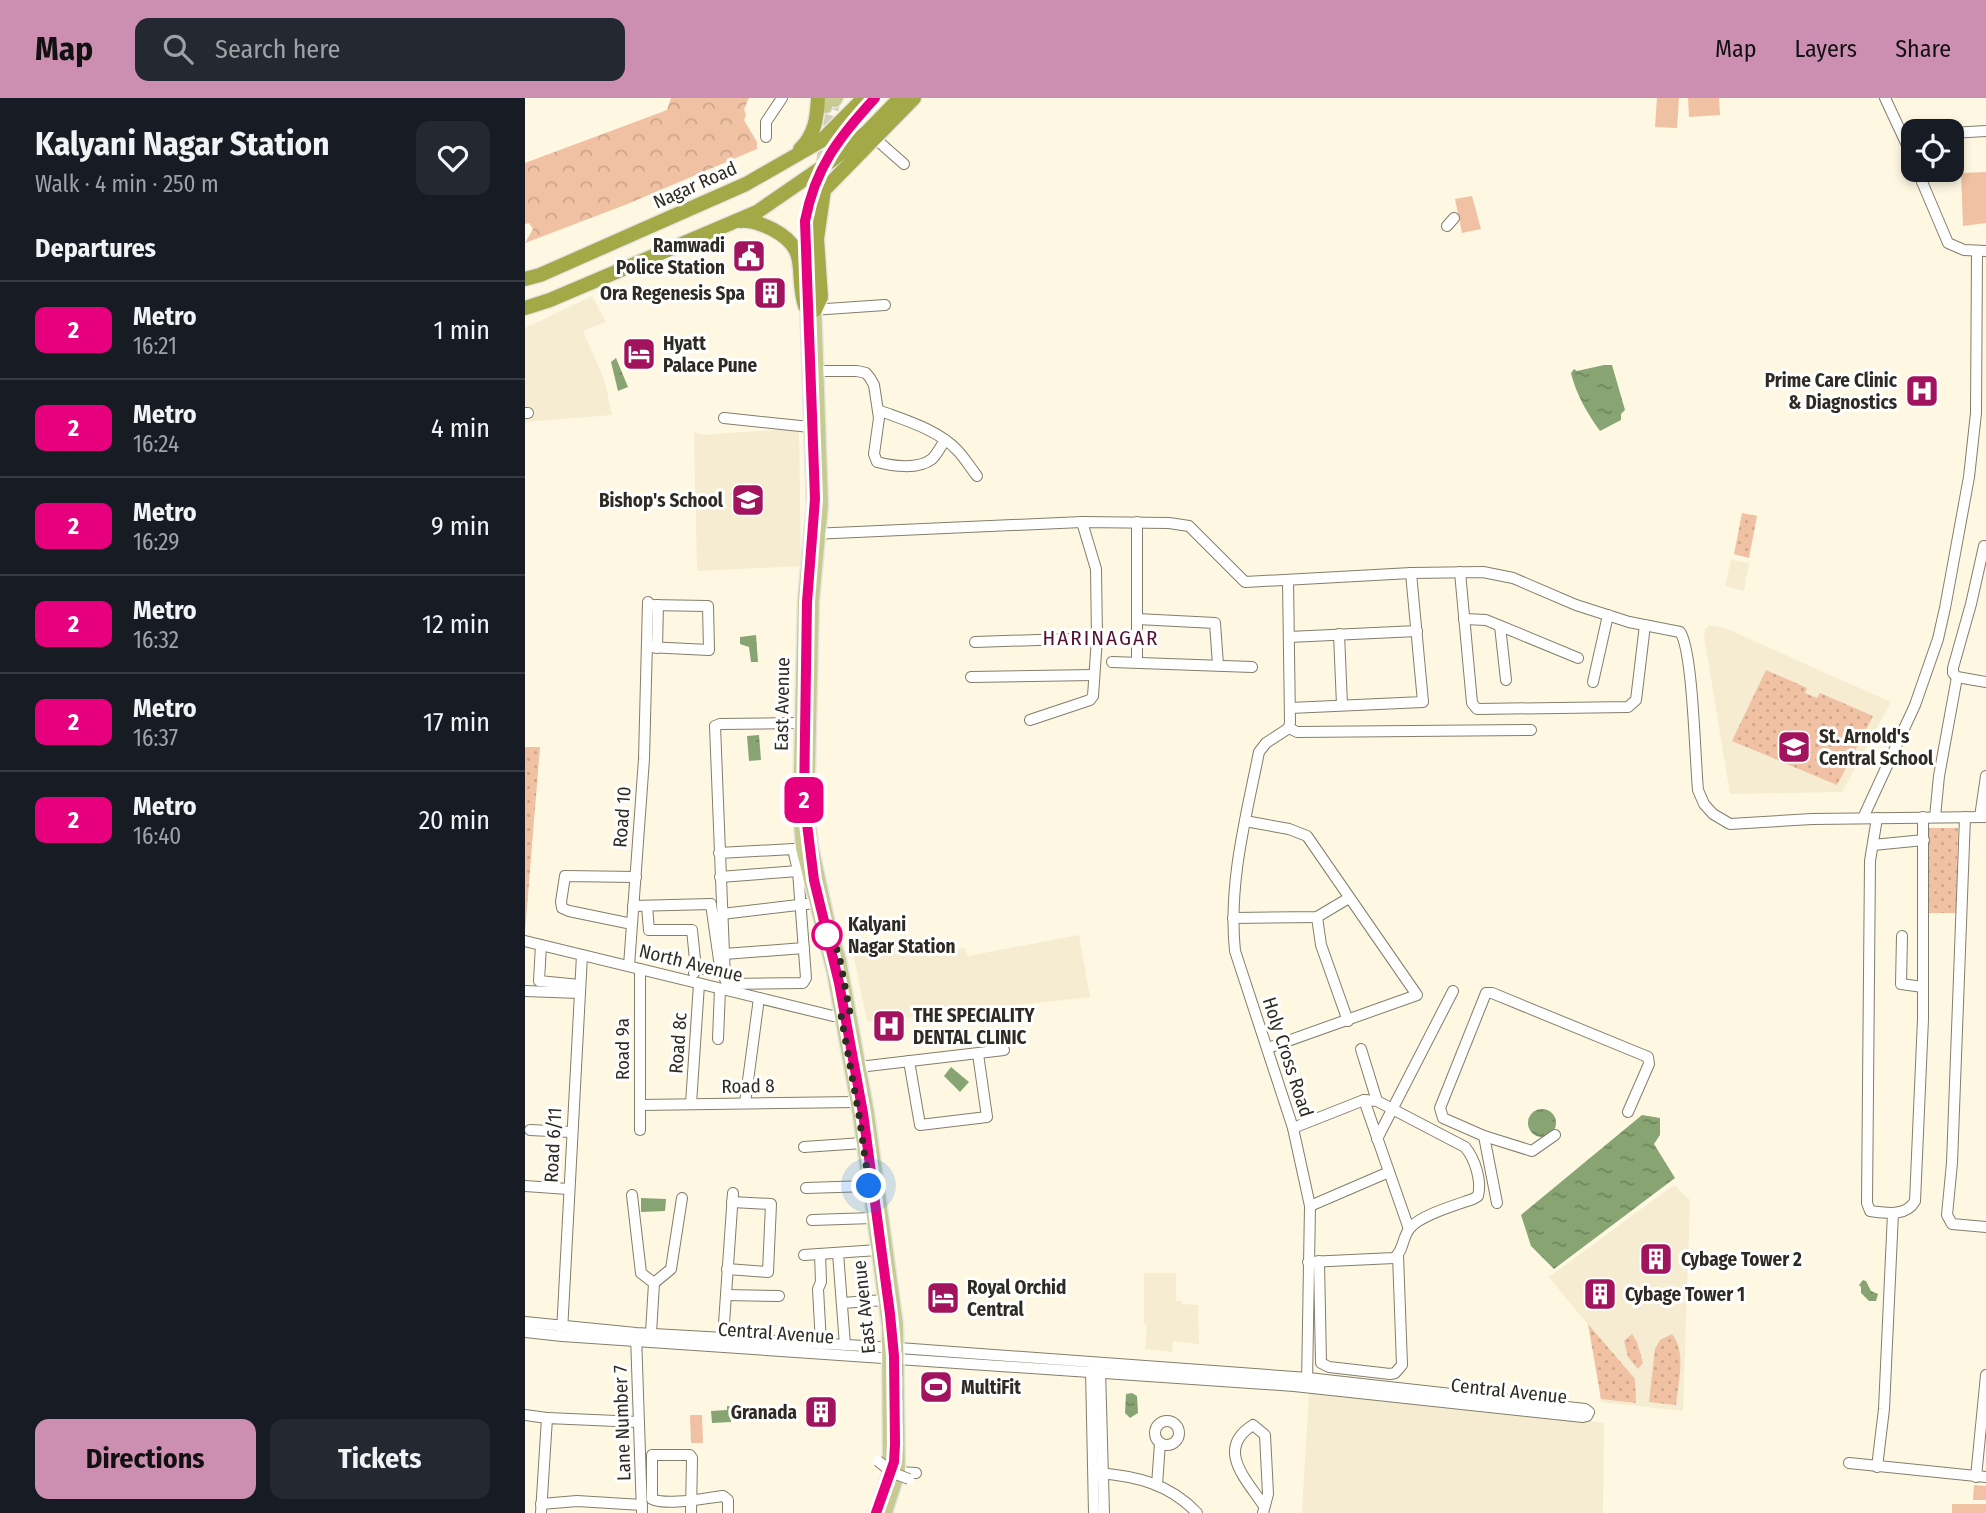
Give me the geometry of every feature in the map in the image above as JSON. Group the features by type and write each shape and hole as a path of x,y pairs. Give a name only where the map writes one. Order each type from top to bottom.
{"highway":[{"name":"Nagar Road","path":"525,279 540,275 746,184 821,141 864,98"},
{"path":"737,221 758,222 786,237 796,247 801,292 809,309 821,297 817,239 824,190 900,98"},
{"path":"525,308 550,300 757,212 871,135 914,98"},
{"path":"783,164 811,136 828,100"}],"main road":[{"name":"East Avenue","path":"814,197 809,309 822,505 804,600 800,830 840,960 845,1014 893,1354 881,1458 888,1478 876,1513"},
{"name":"East Avenue","path":"813,371 810,427 815,534 808,809 820,902"},
{"name":"East Avenue","path":"845,1014 869,1113 904,1474 886,1513"}],"street":[{"path":"766,137 766,122 782,98"},
{"path":"1885,98 1901,126"},
{"path":"1964,132 1986,131"},
{"path":"871,135 904,164"},
{"path":"1863,818 1915,705 1935,650 1969,477 1976,413 1982,251 1964,250 1948,243 1922,182"},
{"path":"809,309 885,305"},
{"path":"813,371 866,373 874,386 878,410 874,459 877,462 904,466 921,465 932,458 945,440"},
{"path":"878,410 945,440 956,449 977,476"},
{"path":"724,418 810,427"},
{"path":"1030,720 1090,701 1093,696 1097,638 1096,569 1082,522"},
{"path":"815,534 1013,524 1137,522 1189,526 1245,582 1460,572 1483,572 1513,578 1576,605 1645,625 1674,629 1683,635 1689,673 1698,790 1704,804 1720,820 1740,824 1812,819 1983,817 1986,776"},
{"path":"1137,522 1137,662"},
{"path":"1986,547 1984,546 1953,668 1957,677 1986,682"},
{"path":"1460,572 1472,703 1473,707 1482,710 1628,707 1636,700 1645,625"},
{"path":"1290,708 1423,702 1411,573"},
{"path":"1288,580 1289,728 1297,732 1531,730"},
{"name":"Road 10","path":"629,966 647,670 652,647 652,604 708,606 709,650 652,647"},
{"path":"1593,682 1608,615"},
{"path":"1464,619 1479,618 1578,658"},
{"path":"1137,619 1215,623 1218,665"},
{"path":"1500,626 1506,680"},
{"path":"1289,637 1417,631"},
{"path":"1339,634 1342,705"},
{"path":"975,642 1097,638"},
{"path":"1112,663 1252,667"},
{"path":"971,677 1094,676"},
{"path":"1935,817 1938,775 1957,677"},
{"path":"719,853 793,849 801,906 806,978 803,983 727,984 720,877 719,853 715,726 800,723"},
{"name":"Holy Cross Road","path":"1289,728 1266,743 1259,752 1234,885 1233,918 1235,951 1293,1128 1310,1206 1314,1262 1308,1383"},
{"path":"1877,818 1870,861 1867,1203 1870,1211 1893,1213 1906,1211 1915,1201 1923,987 1923,817"},
{"path":"1965,817 1952,1163 1947,1214 1952,1224 1986,1227"},
{"path":"1245,821 1289,829 1307,836 1417,995 1268,1048"},
{"path":"1873,845 1924,840"},
{"path":"720,877 798,872"},
{"path":"632,924 569,911 562,908 561,902 565,876 636,877"},
{"path":"1233,918 1317,917 1349,898"},
{"path":"722,914 820,902"},
{"path":"633,906 711,904 720,967 717,970 696,969 692,930 649,930 647,906"},
{"path":"1317,917 1321,945 1348,1021"},
{"path":"1902,936 1901,984 1923,987"},
{"name":"North Avenue","path":"525,941 833,1016 845,1014"},
{"path":"541,945 539,981 580,989"},
{"path":"724,954 804,948"},
{"name":"Road 6/11","path":"562,1331 582,955"},
{"name":"Road 9a","path":"640,1130 641,969"},
{"name":"Road 8c","path":"691,1104 696,969"},
{"path":"525,991 580,989"},
{"path":"718,1039 720,989"},
{"path":"1377,1139 1453,991"},
{"path":"1555,1135 1532,1151 1484,1136 1443,1118 1440,1108 1486,993 1492,993 1648,1057 1649,1063 1628,1112"},
{"path":"745,1104 759,998"},
{"path":"1361,1049 1377,1101"},
{"path":"859,1067 1004,1050"},
{"path":"909,1061 920,1125 987,1117 978,1054"},
{"path":"1364,1100 1409,1229"},
{"path":"1293,1128 1364,1100 1377,1101 1465,1147 1470,1153 1480,1184 1478,1196 1421,1220 1409,1229 1398,1255 1402,1365 1395,1373 1329,1367 1321,1363 1314,1262 1394,1258 1398,1255"},
{"name":"Road 8","path":"640,1105 857,1102"},
{"path":"530,1130 571,1132"},
{"path":"1484,1136 1497,1203"},
{"path":"804,1147 863,1143"},
{"path":"1310,1206 1389,1172"},
{"path":"525,1186 568,1189"},
{"path":"806,1188 869,1186"},
{"path":"632,1195 641,1273 654,1283"},
{"path":"650,1333 654,1283 671,1269 682,1198"},
{"path":"723,1338 727,1269 733,1198 771,1204 768,1272 727,1269"},
{"path":"1877,1467 1884,1409 1893,1213"},
{"path":"812,1220 873,1217"},
{"path":"804,1255 878,1250"},
{"path":"838,1253 845,1345"},
{"path":"820,1254 821,1282 818,1289 821,1344"},
{"path":"726,1295 779,1296"},
{"path":"842,1303 884,1300"},
{"name":"Central Avenue","path":"525,1322 562,1331"},
{"name":"Central Avenue","path":"525,1332 562,1331 893,1354 1096,1362 1493,1403 1585,1409 1588,1414 1583,1417 1493,1403"},
{"name":"Central Avenue","path":"636,1337 650,1333 845,1345 893,1354 1096,1374 1308,1383"},
{"name":"Lane Number 7","path":"636,1337 642,1509"},
{"path":"1094,1513 1098,1473 1096,1362"},
{"path":"1849,1464 1981,1477 1986,1375"},
{"path":"525,1415 639,1422"},
{"path":"547,1418 541,1508 605,1502 642,1509"},
{"path":"1253,1425 1265,1435 1268,1494 1263,1509 1235,1461 1234,1446 1244,1431 1253,1425"},
{"path":"1157,1485 1160,1443"},
{"path":"691,1513 691,1499 690,1455 652,1455 652,1499 659,1502 691,1499 723,1496 728,1500 728,1513"},
{"path":"881,1458 878,1461 904,1474"},
{"path":"1098,1473 1128,1475 1157,1485 1188,1504 1197,1513"},
{"path":"1098,1473 1104,1513"}],"shaded area":[{"path":"592,296 606,322 583,331 605,382 612,415 525,422 525,328"},
{"name":"Bishop's School","path":"799,428 801,566 697,571 694,432 703,435"},
{"path":"1731,560 1749,563 1744,591 1725,586"},
{"name":"St. Arnold's Central School","path":"1709,625 1725,628 1891,702 1842,792 1730,794 1704,636"},
{"path":"1079,935 1090,997 867,1022 853,953 923,939 926,954 965,948 968,956"},
{"path":"1674,1185 1690,1200 1683,1411 1601,1402 1593,1331 1549,1277"},
{"path":"1144,1273 1176,1273 1176,1301 1198,1305 1199,1344 1173,1341 1172,1352 1145,1349 1147,1325 1144,1324"},
{"path":"1309,1391 1604,1423 1603,1513 1302,1513"}],"green space":[{"path":"671,98 749,98 744,109 744,120 757,142 757,149 625,205 525,243 533,229 529,223 525,224 525,163 667,110"},
{"path":"1657,98 1679,98 1677,128 1655,127"},
{"path":"1688,98 1719,98 1720,115 1689,117"},
{"path":"1986,172 1986,223 1963,226 1961,182 1964,182 1964,173"},
{"path":"1472,196 1481,229 1462,233 1455,199"},
{"path":"1742,513 1757,516 1749,558 1734,554"},
{"path":"1766,670 1807,688 1805,693 1817,698 1820,693 1873,716 1837,785 1732,741"},
{"path":"525,747 540,747 525,932"},
{"path":"1926,828 1958,828 1956,913 1928,913"},
{"path":"1588,1324 1635,1379 1636,1403 1601,1399"},
{"path":"1632,1334 1643,1363 1638,1369 1628,1357 1624,1341"},
{"path":"1672,1334 1677,1342 1680,1359 1676,1405 1649,1402 1655,1349 1660,1340"},
{"path":"690,1415 702,1415 703,1443 691,1443"},
{"path":"1974,1485 1986,1486 1986,1500 1973,1500"},
{"path":"1952,1504 1986,1504 1986,1513 1952,1513"}],"water":[{"path":"616,358 628,387 618,391 611,362"},
{"path":"1612,365 1625,410 1621,414 1621,420 1600,431 1583,403 1571,373 1574,369 1577,371"},
{"path":"756,635 758,662 751,662 749,647 740,644 740,637"},
{"path":"759,735 761,760 749,761 747,736"},
{"path":"951,1067 969,1082 960,1092 944,1076"},
{"path":"1542,1109 1552,1113 1556,1123 1552,1133 1542,1137 1532,1133 1528,1123 1532,1113"},
{"path":"1642,1115 1660,1118 1660,1135 1654,1144 1675,1178 1554,1269 1531,1246 1521,1215"},
{"path":"641,1198 666,1199 665,1211 641,1212"},
{"path":"1863,1280 1871,1291 1878,1294 1876,1301 1869,1301 1861,1293 1859,1285"},
{"path":"1126,1394 1137,1396 1138,1413 1130,1418 1125,1413"},
{"path":"727,1406 730,1406 731,1422 712,1423 711,1411 727,1410"}],"tunnel":[{"path":"817,198 827,128 835,101"}],"railway":[{"path":"882,98 836,155 820,187 811,224 819,501 810,609 808,805 814,858 838,961 866,1113 901,1356 901,1454 882,1513"}],"metro line":[{"name":"2","path":"875,98 834,146 812,191 805,221 815,499 807,602 803,781 814,880 839,983 863,1113 890,1314 896,1417 894,1462 876,1513"}],"place":[{"name":"Ramwadi Police Station","path":"749,256"},
{"name":"Ora Regenesis Spa","path":"770,293"},
{"name":"Hyatt Palace Pune","path":"639,354"},
{"name":"Prime Care Clinic & Diagnostics","path":"1922,391"},
{"name":"Bishop's School","path":"748,500"},
{"name":"St. Arnold's Central School","path":"1794,747"},
{"name":"Kalyani Nagar Station","path":"827,935"},
{"name":"THE SPECIALITY DENTAL CLINIC","path":"889,1026"},
{"name":"Cybage Tower 2","path":"1656,1259"},
{"name":"Cybage Tower 1","path":"1600,1294"},
{"name":"Royal Orchid Central","path":"943,1298"},
{"name":"MultiFit","path":"936,1387"},
{"name":"Granada","path":"821,1412"}],"district":[{"name":"HARINAGAR","path":"1101,638"}],"route":[{"path":"827,935 829,924 840,960 850,1013 841,1015 869,1186"}]}
